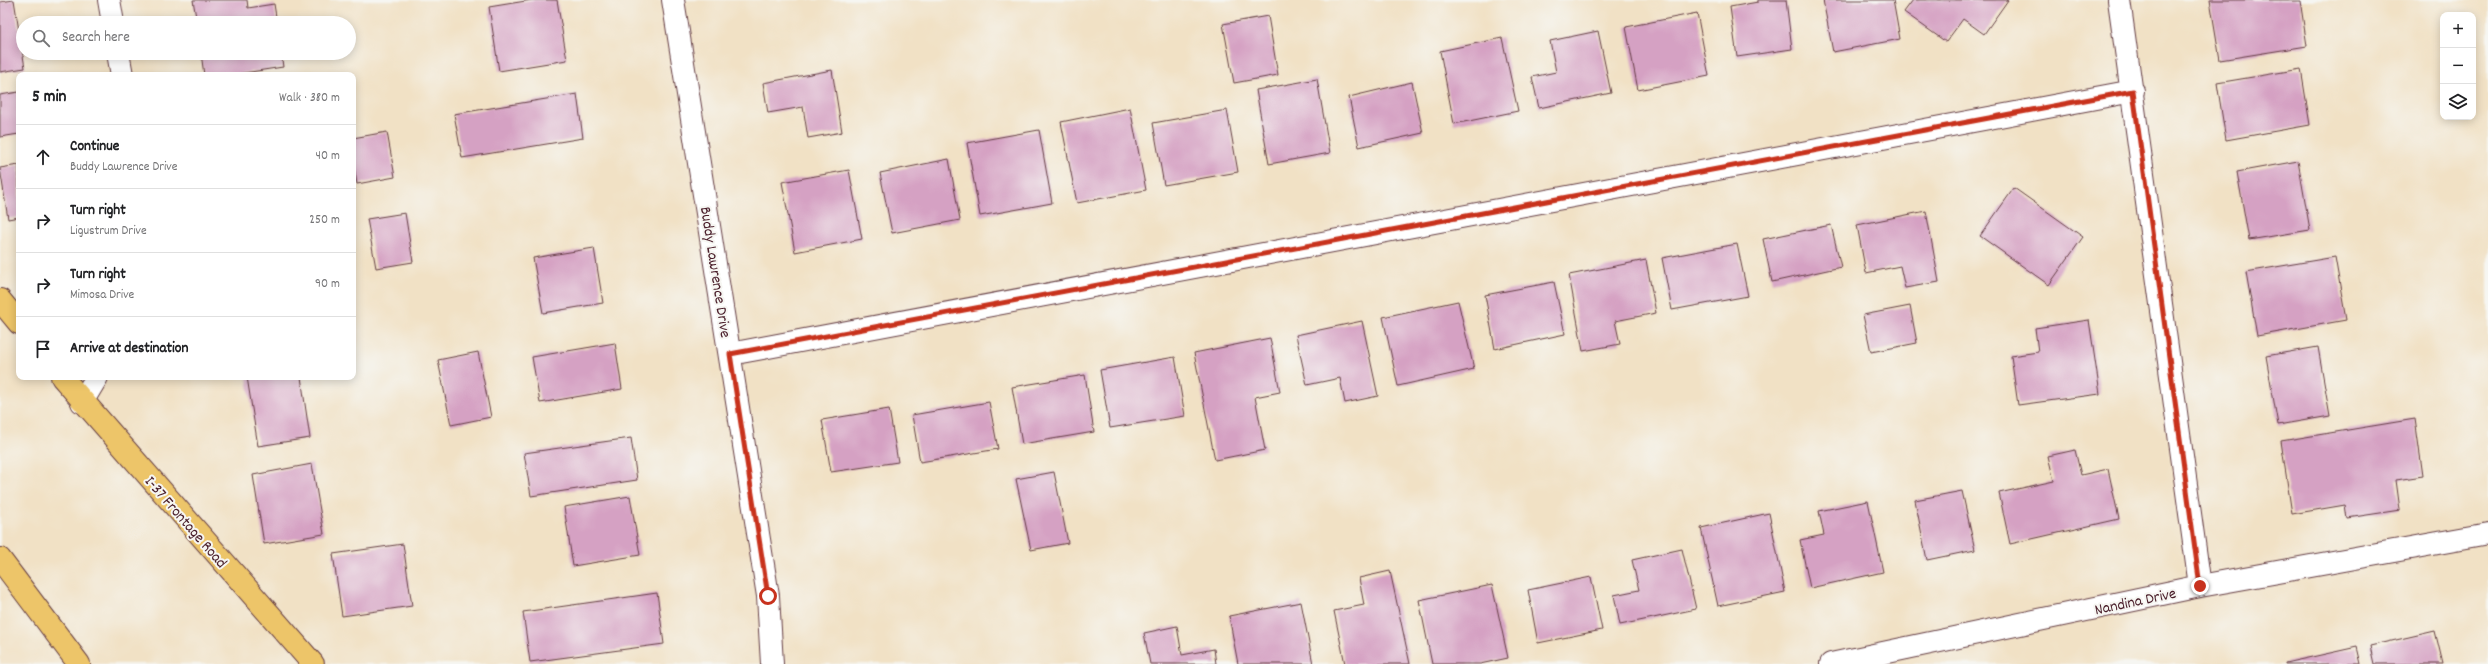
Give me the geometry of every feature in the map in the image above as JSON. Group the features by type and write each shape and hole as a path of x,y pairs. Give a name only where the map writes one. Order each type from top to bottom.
{"main road":[{"path":"0,300 16,319"},
{"name":"I-37 Frontage Road","path":"64,380 312,664"},
{"path":"0,559 79,664"}],"street":[{"path":"109,0 112,16"},
{"name":"Buddy Lawrence Drive","path":"673,0 768,596 772,664"},
{"path":"2119,0 2133,91 2200,586"},
{"path":"119,60 121,72"},
{"path":"730,354 2133,91"},
{"path":"82,402 95,380"},
{"name":"Nandina Drive","path":"1831,664 2200,586 2488,534"}],"building":[{"path":"14,0 17,16 16,60 24,60 25,68 0,72 0,2"},
{"path":"193,0 247,0 248,8 274,4 276,16 196,16"},
{"path":"532,0 557,0 567,60 499,71 489,7"},
{"path":"1758,0 1786,0 1792,49 1737,57 1730,7 1758,2"},
{"path":"1823,0 1893,0 1900,39 1833,52"},
{"path":"1913,0 2008,0 1984,34 1963,19 1946,42 1904,12"},
{"path":"2210,0 2300,0 2307,46 2220,60"},
{"path":"1697,13 1709,76 1638,90 1626,27"},
{"path":"1268,16 1278,75 1234,83 1223,24"},
{"path":"1598,31 1611,93 1539,108 1532,77 1556,72 1550,41"},
{"path":"1502,38 1518,111 1454,124 1440,51"},
{"path":"202,60 282,60 283,67 250,72 204,72"},
{"path":"2301,69 2310,125 2226,140 2217,83"},
{"path":"832,70 842,132 808,138 803,107 768,113 763,83"},
{"path":"1317,79 1330,153 1269,164 1256,90"},
{"path":"1412,82 1423,133 1359,147 1349,97"},
{"path":"16,92 16,134 0,137 0,95"},
{"path":"577,94 583,138 462,158 454,114"},
{"path":"1130,108 1146,190 1077,203 1061,122"},
{"path":"1227,110 1238,172 1164,185 1153,123"},
{"path":"1039,130 1052,203 980,216 967,143"},
{"path":"387,132 395,177 357,184 356,137"},
{"path":"949,159 960,220 892,233 880,173"},
{"path":"2298,161 2310,230 2249,240 2237,172"},
{"path":"16,165 16,218 8,219 0,168"},
{"path":"849,170 862,239 795,252 782,182"},
{"path":"2014,188 2083,237 2049,285 1980,236"},
{"path":"1926,211 1939,282 1905,288 1900,266 1866,273 1857,225"},
{"path":"405,213 413,262 376,268 367,219"},
{"path":"1831,225 1841,267 1772,282 1763,239"},
{"path":"1737,244 1748,296 1672,310 1662,258"},
{"path":"594,248 603,303 543,313 533,258"},
{"path":"2335,257 2346,320 2257,336 2246,272"},
{"path":"1646,260 1656,313 1615,321 1620,344 1583,351 1569,275"},
{"path":"1554,282 1565,334 1495,349 1485,295"},
{"path":"1458,301 1474,369 1398,386 1383,317"},
{"path":"1910,306 1917,343 1871,352 1863,315"},
{"path":"2089,320 2100,394 2018,405 2011,356 2038,352 2035,328"},
{"path":"1362,321 1378,396 1345,403 1340,378 1307,385 1296,335"},
{"path":"1270,338 1280,392 1255,397 1265,450 1215,460 1194,353"},
{"path":"615,343 622,389 540,403 532,357"},
{"path":"2318,347 2330,416 2278,425 2266,356"},
{"path":"478,352 491,417 451,425 438,360"},
{"path":"1175,357 1185,416 1110,428 1100,370"},
{"path":"1085,375 1094,432 1022,444 1012,387"},
{"path":"247,380 301,380 310,438 258,446"},
{"path":"989,402 998,449 920,462 912,415"},
{"path":"889,409 898,462 831,472 822,420"},
{"path":"2415,419 2423,476 2396,480 2400,510 2347,518 2345,505 2292,514 2281,441"},
{"path":"631,438 637,480 531,496 524,453"},
{"path":"2075,450 2081,475 2108,469 2119,519 2010,544 1999,493 2054,481 2048,456"},
{"path":"312,464 324,534 264,544 253,475"},
{"path":"1054,472 1068,543 1031,550 1016,479"},
{"path":"1962,491 1975,550 1927,560 1915,500"},
{"path":"630,496 640,555 573,566 564,507"},
{"path":"1868,501 1883,572 1810,588 1800,540 1824,535 1819,511"},
{"path":"1769,513 1785,592 1718,606 1701,528"},
{"path":"403,544 412,606 342,616 333,554"},
{"path":"1682,549 1696,609 1620,625 1614,595 1639,590 1632,560"},
{"path":"1390,571 1410,664 1345,664 1334,611 1364,605 1359,578"},
{"path":"1591,577 1602,630 1538,643 1528,590"},
{"path":"1492,585 1508,658 1480,664 1432,664 1419,600"},
{"path":"657,593 664,644 530,662 523,612"},
{"path":"1301,602 1313,664 1238,664 1229,616"},
{"path":"1177,626 1182,655 1214,649 1216,664 1150,664 1144,633"},
{"path":"2435,631 2443,664 2374,664 2370,646"},
{"path":"2357,647 2361,664 2285,664 2285,663"}],"route":[{"path":"768,596 730,354 2133,91 2200,586"}]}
